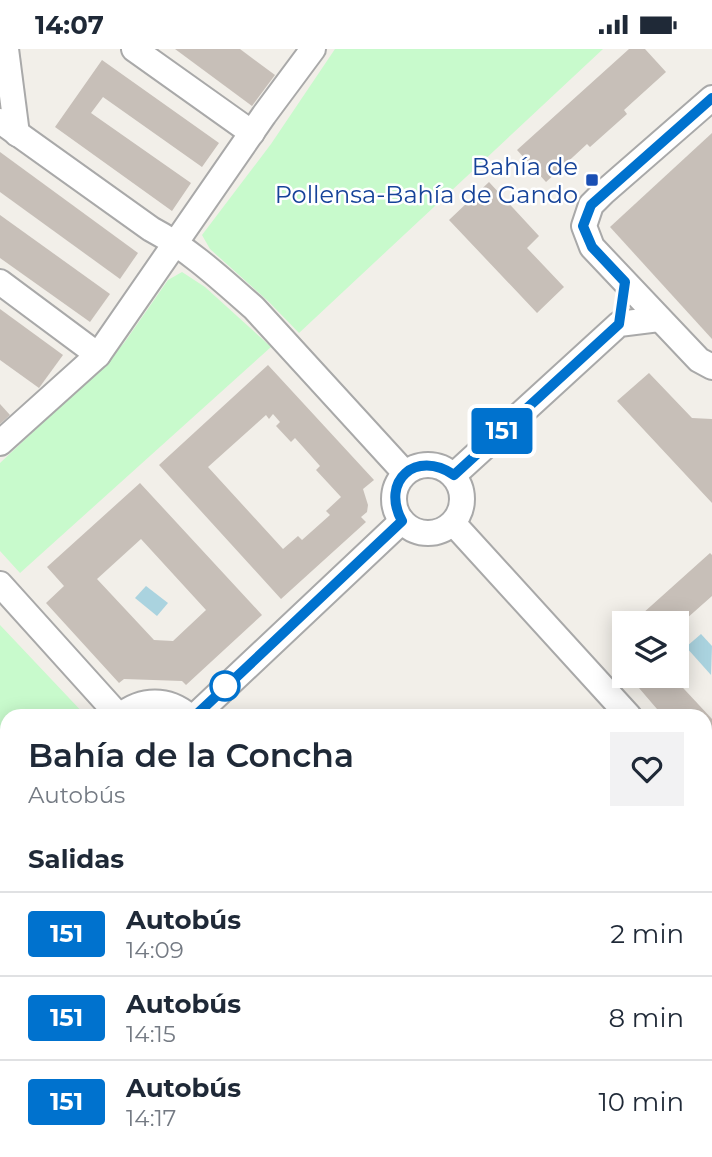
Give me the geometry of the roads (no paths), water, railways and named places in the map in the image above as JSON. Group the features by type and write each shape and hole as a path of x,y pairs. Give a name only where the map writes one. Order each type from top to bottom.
{"street":[{"path":"6,49 9,128 151,229 178,243 254,308 405,473"},
{"path":"134,49 252,133"},
{"path":"0,443 98,355 313,49"},
{"path":"712,98 591,205 583,226 592,247 699,360 712,367"},
{"path":"0,282 98,355"},
{"path":"619,324 625,282"},
{"path":"454,475 619,324 659,319"},
{"path":"423,465 434,465 454,475 462,494 462,505 453,523 432,533 412,529 402,521 394,499 397,486 405,473 423,465"},
{"path":"202,709 402,521"},
{"path":"453,523 623,709"},
{"path":"0,584 114,709"},
{"path":"129,709 146,702 164,702 181,709"}],"water":[{"path":"146,586 168,603 157,616 135,598"},
{"path":"701,634 712,646 711,675 689,650 689,644"}],"place":[{"name":"Bahía de Pollensa-Bahía de Gando","path":"592,180"}]}
